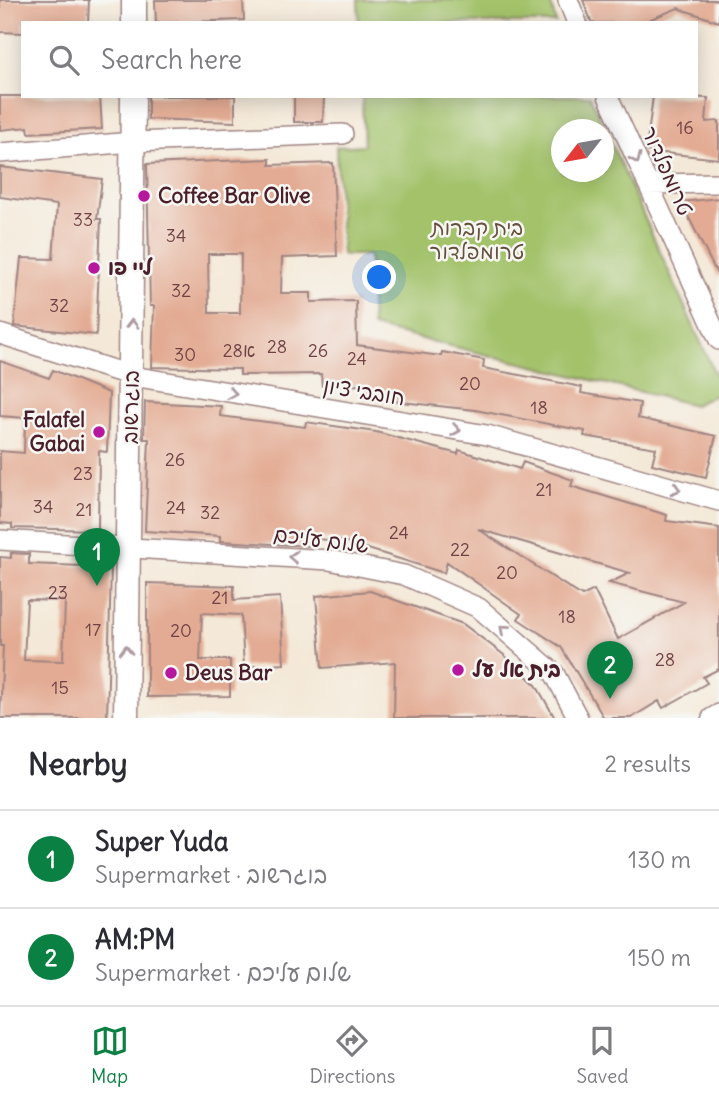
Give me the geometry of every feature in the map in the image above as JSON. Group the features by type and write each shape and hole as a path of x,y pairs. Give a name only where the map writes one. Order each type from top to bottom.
{"street":[{"path":"134,0 134,21"},
{"path":"568,0 576,21"},
{"name":"בוגרשוב","path":"126,718 132,376 133,98"},
{"name":"טרומפלדור","path":"609,98 719,340"},
{"path":"0,153 133,142 343,134"},
{"path":"648,184 719,183"},
{"name":"חובבי ציון","path":"0,334 132,376 487,435 719,501"},
{"name":"שלום עליכם","path":"0,540 330,560 404,575 480,608 554,673 578,718"},
{"path":"712,718 719,715"}],"green space":[{"path":"358,0 550,0 555,21 359,21"},
{"name":"בית קברות טרומפלדור","path":"362,98 591,98 600,119 551,119 551,182 614,182 614,149 719,383 719,393 694,405 372,327 369,255 342,255 336,147 364,145"}],"building":[{"path":"0,0 89,0 88,21 21,21 21,33 0,32"},
{"path":"155,0 243,0 244,20 156,21"},
{"path":"583,0 719,0 719,22 678,8 646,21 591,21"},
{"path":"0,96 100,98 102,129 29,133 28,127 0,130"},
{"path":"148,98 235,98 235,122 148,119"},
{"path":"294,98 324,98 323,122 294,122"},
{"path":"653,98 708,98 706,122 719,121 719,159 646,151"},
{"path":"270,159 270,165 333,163 337,256 282,258 281,293 311,293 311,302 356,301 357,345 441,356 442,352 484,360 483,368 582,387 581,393 640,403 638,418 716,436 706,477 652,464 656,448 584,436 585,431 475,410 365,398 367,385 322,386 321,374 240,375 240,369 152,367 154,306 150,306 147,164","holes":["208,254 241,254 240,313 209,313"]},
{"path":"0,167 102,179 97,219 101,219 96,335 14,326 21,258 53,259 57,205 0,197"},
{"path":"719,198 719,278 681,202"},
{"path":"0,361 49,378 53,370 109,393 107,452 99,451 98,530 12,528 12,524 0,523 0,451 24,453 25,418 0,416"},
{"path":"145,402 221,406 220,416 305,427 306,422 376,432 458,454 459,450 520,469 523,462 573,480 571,486 667,515 666,521 719,528 719,669 703,677 707,683 663,708 659,701 631,718 604,718 561,647 518,619 521,614 447,562 444,573 346,542 309,538 309,546 220,541 220,536 145,531 149,439 144,439","holes":["478,529 630,573 609,583 684,602 618,639 594,590 582,596"]},
{"path":"11,553 29,554 29,564 111,567 107,718 0,718 3,646 0,646 0,557 11,558","holes":["27,600 65,601 63,661 24,660"]},
{"path":"147,583 234,586 234,600 280,597 284,664 244,667 241,615 202,613 200,660 230,660 230,696 147,697"},
{"name":"בית אל על","path":"370,591 463,624 504,655 536,685 555,718 394,718 395,662 322,668 316,596"}],"place":[{"name":"Coffee Bar Olive","path":"144,196"},
{"name":"ליי פו","path":"94,268"},
{"name":"Falafel Gabai","path":"99,432"},
{"name":"Super Yuda","path":"97,586"},
{"name":"בית אל על","path":"458,670"},
{"name":"Deus Bar","path":"171,673"},
{"name":"AM:PM","path":"610,699"}]}
